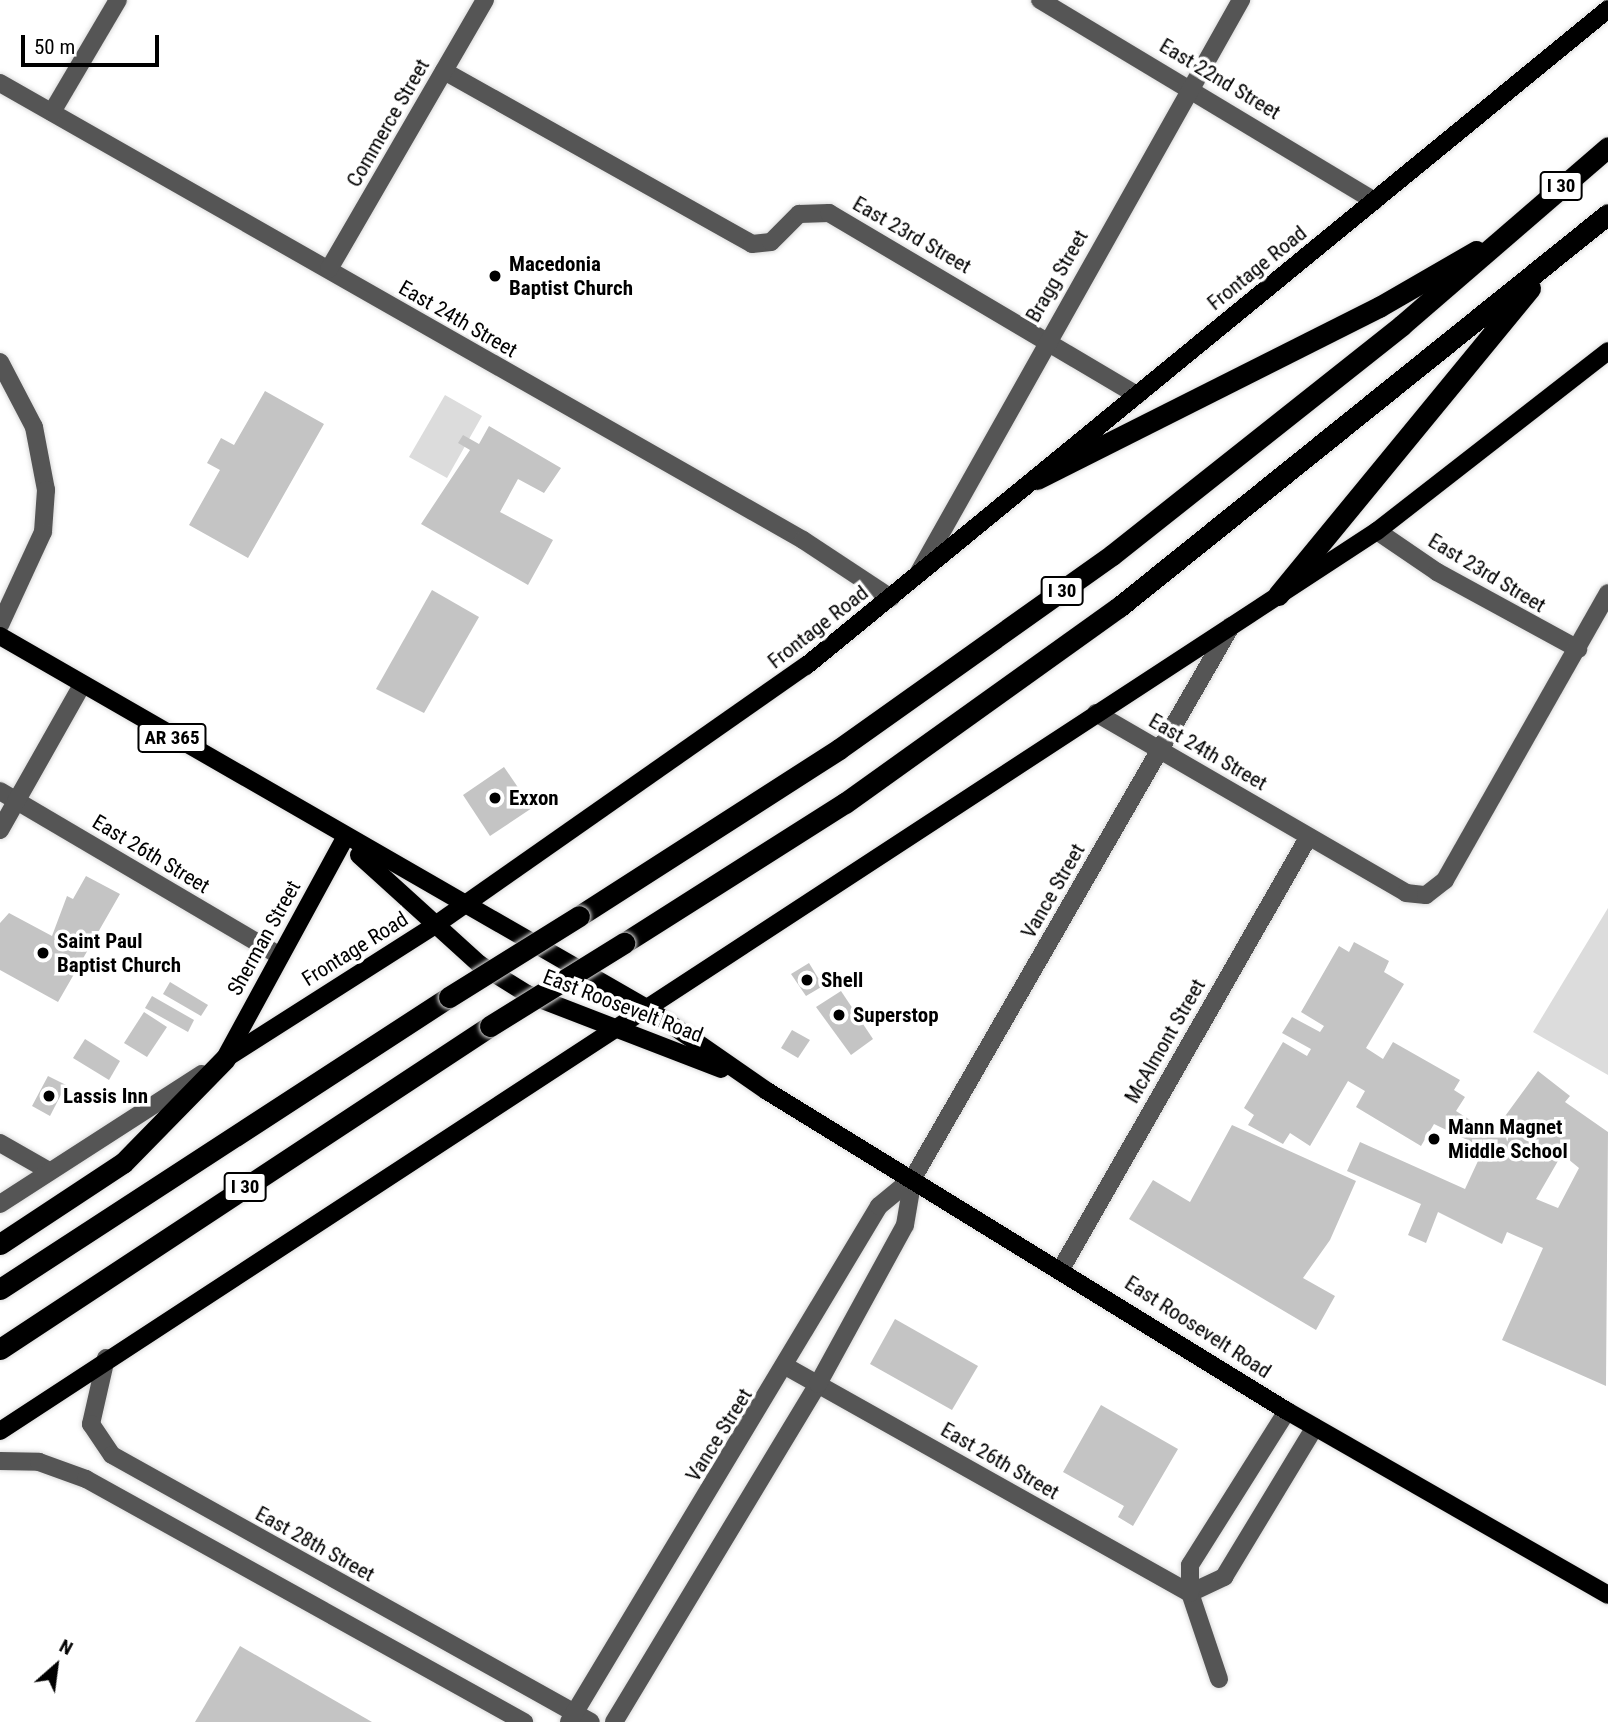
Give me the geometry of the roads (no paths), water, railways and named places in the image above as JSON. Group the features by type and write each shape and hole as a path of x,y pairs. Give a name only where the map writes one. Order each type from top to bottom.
{"highway":[{"name":"I 30","path":"0,1289 839,748 1049,601 1290,417 1517,228 1608,147"},
{"name":"I 30","path":"0,1349 490,1026 845,803 1097,623 1608,214"},
{"path":"1037,479 1379,307 1517,228"},
{"path":"1278,595 1553,258"},
{"path":"0,1244 123,1163 225,1059"}],"main road":[{"name":"Frontage Road","path":"225,1059 434,926 462,903 741,715 891,598 1608,9"},
{"path":"0,1431 106,1358 623,1028 1096,713 1377,531 1608,351"},
{"name":"East Roosevelt Road","path":"0,636 344,840 462,903 650,1010 767,1091 1061,1269 1287,1411 1608,1595"},
{"name":"East Roosevelt Road","path":"344,840 434,926 527,994 623,1028 767,1091"},
{"name":"Sherman Street","path":"225,1059 344,840"}],"street":[{"path":"52,112 118,0"},
{"name":"Commerce Street","path":"329,269 485,0"},
{"name":"East 22nd Street","path":"1040,0 1192,88 1374,201"},
{"name":"Bragg Street","path":"916,577 1046,340 1241,0"},
{"name":"East 23rd Street","path":"444,71 752,244 771,242 799,214 829,213 1137,395"},
{"name":"East 24th Street","path":"0,83 803,540 891,598"},
{"path":"0,362 34,427 46,490 43,532 0,625"},
{"name":"East 23rd Street","path":"1377,531 1437,572 1578,649"},
{"path":"1302,833 1406,893 1437,889 1608,593"},
{"name":"Vance Street","path":"571,1718 788,1367 879,1206 912,1178 1231,626"},
{"path":"0,830 82,685"},
{"name":"East 24th Street","path":"1096,713 1302,833"},
{"name":"East 26th Street","path":"0,791 280,956"},
{"name":"McAlmont Street","path":"1061,1269 1302,833"},
{"name":"Frontage Road","path":"0,1203 225,1059"},
{"path":"0,1143 49,1171"},
{"name":"Vance Street","path":"614,1722 818,1384 905,1225 912,1178"},
{"name":"East 28th Street","path":"106,1358 91,1416 112,1455 571,1718 591,1722"},
{"name":"East 26th Street","path":"788,1367 1190,1593"},
{"path":"1219,1679 1190,1593 1190,1565 1287,1411"},
{"path":"1190,1593 1224,1577 1314,1427"},
{"path":"0,1461 39,1462 86,1479 524,1722"}],"place":[{"name":"Macedonia Baptist Church","path":"495,276"},
{"name":"Exxon","path":"495,798"},
{"name":"Saint Paul Baptist Church","path":"43,953"},
{"name":"Shell","path":"807,980"},
{"name":"Superstop","path":"839,1015"},
{"name":"Lassis Inn","path":"49,1096"},
{"name":"Mann Magnet Middle School","path":"1434,1139"}]}
